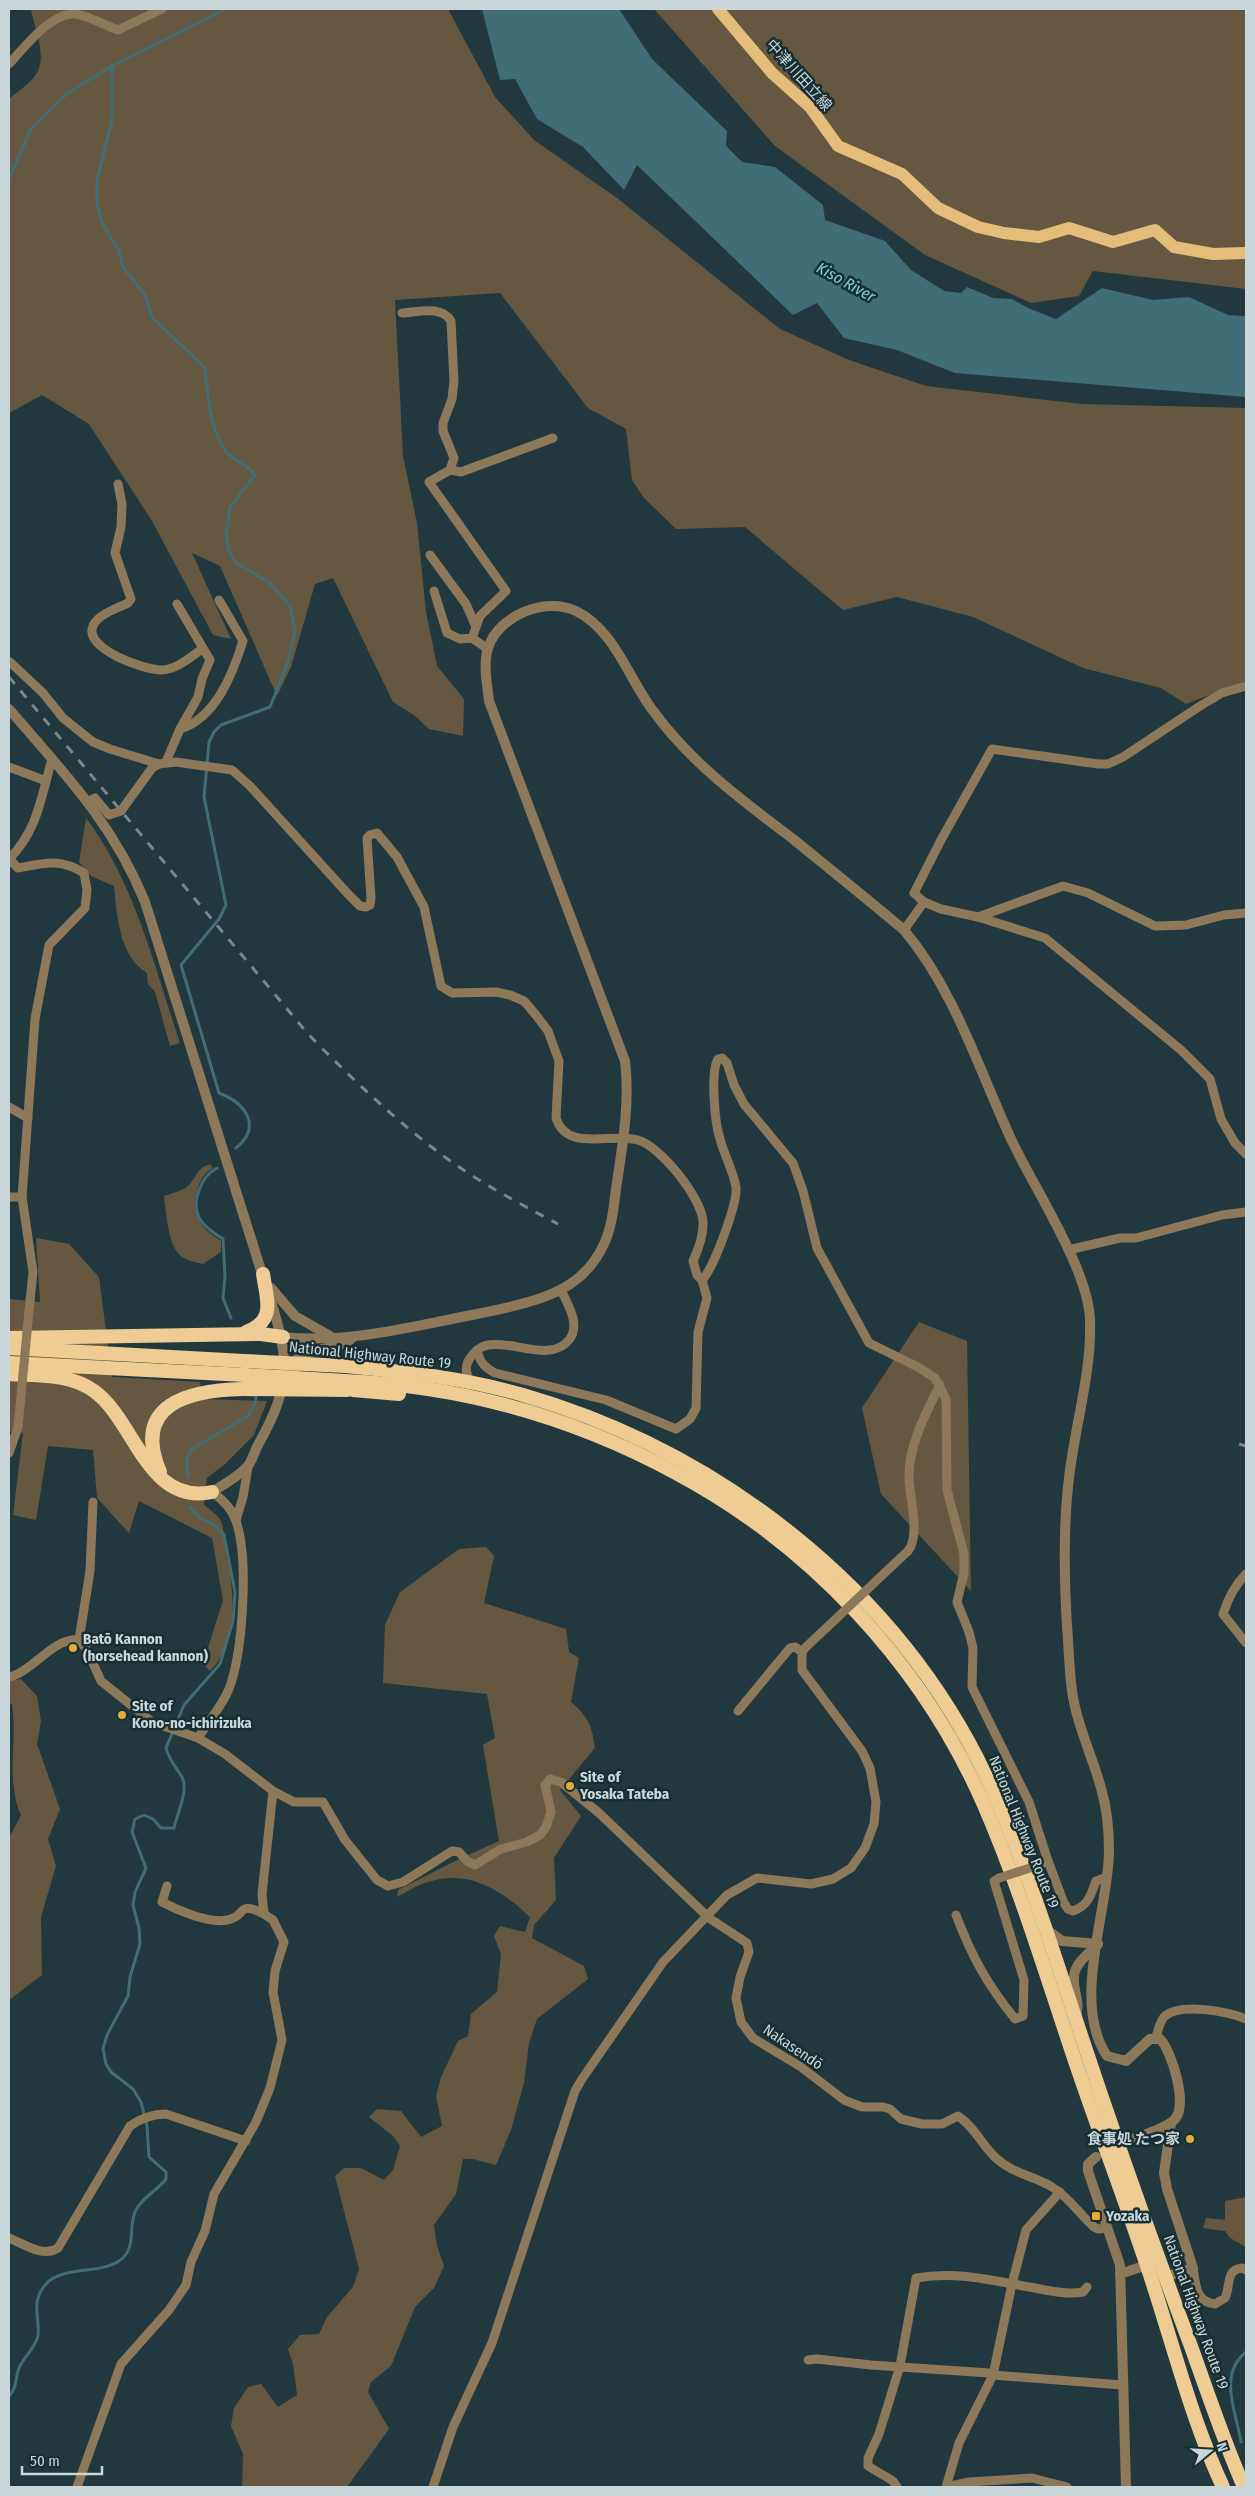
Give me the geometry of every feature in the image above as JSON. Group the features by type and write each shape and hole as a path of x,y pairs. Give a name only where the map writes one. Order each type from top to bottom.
{"highway":[{"path":"236,1334 255,1328 264,1321 267,1306 263,1274"},
{"path":"9,1338 236,1334 261,1334 282,1337"},
{"name":"National Highway Route 19","path":"9,1348 244,1368 346,1385 378,1382 442,1390 555,1420 603,1437 690,1480 737,1510 800,1558 828,1583 874,1631 927,1700 970,1776 984,1805 1028,1920 1147,2265 1188,2394 1223,2487"},
{"name":"National Highway Route 19","path":"9,1363 244,1368 346,1366 396,1371 471,1383 560,1406 651,1443 699,1469 754,1505 802,1542 868,1605 904,1647 957,1724 984,1773 1002,1814 1046,1929 1165,2277 1244,2487"},
{"path":"9,1374 61,1377 93,1390 104,1399 139,1452 177,1490 194,1494 212,1492"},
{"path":"162,1477 154,1459 151,1437 154,1426 165,1408 178,1400 197,1393 243,1389 346,1385"}],"main road":[{"name":"中津川田立線","path":"718,9 772,73 810,107 838,146 902,174 938,208 959,219 978,227 1004,233 1039,237 1069,228 1113,242 1156,230 1174,247 1213,254 1246,253"}],"street":[{"path":"9,64 46,26 58,19 74,14 118,30 162,9"},
{"path":"402,313 438,311 448,315 451,321 454,381 452,399 442,431 454,458 450,470"},
{"path":"472,638 480,616 506,590 429,482 450,470 461,472 554,438"},
{"path":"118,484 122,512 115,553 131,599 128,603 99,618 92,626 92,635 113,656 162,670 181,664 202,648"},
{"path":"430,554 466,604 476,627"},
{"path":"434,591 447,633 460,639 472,638 488,649"},
{"path":"180,729 189,727 202,717 227,685 243,641 219,600"},
{"path":"88,802 95,798 109,815 121,812 152,768 162,763 198,698 210,660 177,604"},
{"path":"282,1337 352,1338 516,1305 560,1290 586,1270 604,1243 612,1217 624,1138 628,1086 625,1061 489,701 486,669 488,649 495,632 511,618 537,608 550,607 576,611 598,628 618,654 644,700 668,731 702,766 904,930 930,965 949,1001 1013,1142 1068,1250 1086,1293 1090,1315 1091,1341 1069,1477 1065,1529 1067,1618 1073,1698 1105,1803 1109,1855 1092,1977 1095,2025 1104,2052 1113,2059 1126,2061 1144,2043 1156,2037 1164,2017 1174,2011 1229,2012 1246,2018"},
{"path":"10,662 43,693 63,718 86,737 110,749 162,763 224,768 240,775 360,906 366,907 370,905 372,898 367,838 377,833 397,858 424,907 441,986 452,993 496,992 524,1002 548,1031 559,1060 556,1118 558,1126 565,1132 578,1138 596,1140 624,1138 638,1140 652,1147 667,1161 699,1206 703,1232 700,1247 693,1261 697,1276 702,1280 707,1298 698,1332 696,1408 690,1419 676,1429 606,1400 495,1373 485,1368 477,1350"},
{"path":"1246,686 1215,697 1123,757 1108,764 1079,762 992,749 938,846 914,894 924,902 941,909 978,917 1045,938 1181,1050 1210,1079 1221,1119 1235,1143 1246,1154"},
{"path":"9,709 88,802 119,847 145,902 282,1337 285,1376 274,1412 248,1467 243,1497 236,1520 244,1592 235,1668 228,1691 198,1738"},
{"path":"9,1453 18,1427 33,1272 22,1197 35,1019 49,945 85,908 87,890 84,873 72,865 50,862 18,868 9,859 24,844 34,822 52,759"},
{"path":"9,767 46,781"},
{"path":"978,917 1063,886 1088,893 1155,926 1186,925 1224,915 1246,913"},
{"path":"904,930 924,902"},
{"path":"702,1280 707,1275 723,1243 736,1188 718,1133 714,1074 717,1061 722,1058 727,1063 734,1085 744,1104 793,1163 803,1191 817,1248 869,1343 918,1367 935,1378 940,1385 946,1400 947,1490 964,1554 964,1573 957,1602 973,1648 972,1687 1028,1802 1064,1903 1068,1909 1073,1911 1084,1906 1089,1900 1096,1881 1107,1877"},
{"path":"9,1107 28,1118"},
{"path":"9,1197 22,1197"},
{"path":"1068,1250 1120,1238 1136,1238 1222,1215 1246,1212"},
{"path":"263,1274 275,1295 295,1316 321,1333 336,1338"},
{"path":"471,1383 466,1372 467,1365 477,1350 489,1345 549,1351 564,1346 571,1338 574,1326 572,1313 560,1290"},
{"path":"274,1412 285,1398 298,1358 315,1349 343,1345 352,1338"},
{"path":"433,2487 453,2427 492,2343 576,2091 663,1962 727,1895 757,1878 811,1884 833,1879 851,1868 865,1848 874,1824 876,1802 870,1768 862,1751 806,1677 801,1662 804,1649 908,1551 914,1537 909,1474 919,1428 940,1385"},
{"path":"236,1520 227,1506 212,1492 248,1467"},
{"path":"93,1502 90,1571 79,1640 87,1650 101,1681 110,1690 152,1722 198,1738 225,1754 273,1791 262,1894 264,1914"},
{"path":"1246,1574 1228,1597 1223,1614 1246,1643"},
{"path":"9,1677 17,1675 61,1645 79,1640"},
{"path":"738,1711 790,1648 804,1649"},
{"name":"Nakasendō","path":"273,1791 298,1803 310,1800 323,1802 344,1840 377,1880 383,1885 392,1886 452,1851 458,1852 467,1861 475,1865 501,1849 534,1839 546,1827 551,1812 545,1785 550,1779 561,1782 599,1813 706,1915 743,1940 749,1947 736,1998 741,2022 753,2038 801,2067 844,2100 862,2106 890,2108 902,2119 922,2124 942,2124 958,2116 970,2124 988,2149 1007,2167 1060,2192 1079,2208 1094,2227 1098,2229 1107,2228"},
{"path":"956,1915 971,1955 993,1992 1015,2019 1023,2016 1024,1980 994,1881 1048,1860"},
{"path":"77,2487 121,2364 163,2317 186,2284 191,2262 205,2231 214,2194 246,2141 270,2088 282,2040 272,1992 274,1971 284,1942 273,1920 251,1907 243,1909 237,1916 225,1920 186,1914 162,1902 167,1886"},
{"path":"1046,1929 1062,1941 1098,1944"},
{"path":"1075,2018 1079,2008 1074,1975 1077,1968 1098,1944"},
{"path":"1133,2139 1171,2123 1178,2116 1180,2107 1179,2089 1167,2049 1160,2039 1156,2037"},
{"path":"9,2238 44,2253 51,2253 62,2245 130,2126 139,2121 166,2114 246,2141"},
{"path":"1171,2123 1164,2173 1167,2188 1193,2268 1199,2296 1203,2301 1215,2304 1225,2298 1230,2275 1233,2271 1237,2269 1246,2270"},
{"path":"1096,2157 1088,2164 1088,2171 1120,2265 1126,2487"},
{"path":"1060,2192 1026,2230 1012,2284 993,2375 958,2443 946,2487 968,2482 1032,2478 1067,2487"},
{"path":"1120,2274 1147,2265"},
{"path":"1165,2277 1193,2268"},
{"path":"897,2487 893,2481 868,2466 868,2458 879,2434 900,2366 916,2278 941,2274 973,2276 1065,2293 1083,2292 1087,2288"},
{"path":"808,2360 1122,2385"}],"shaded area":[{"path":"31,9 448,9 495,97 534,140 617,198 780,329 849,360 926,386 1082,404 1246,408 1246,681 1186,704 1161,688 1083,668 973,617 897,597 843,610 745,527 676,529 644,498 632,480 626,429 588,408 500,293 395,300 403,456 417,523 426,612 437,666 464,699 463,736 429,729 414,715 393,702 333,578 315,584 291,667 277,696 220,566 192,553 231,639 213,635 152,521 89,424 42,395 9,413 9,99 31,81 41,61 40,46"},
{"path":"654,9 1246,9 1246,289 1093,271 1079,296 1031,303 925,255 775,146"},
{"path":"86,818 103,843 130,897 152,955 180,1043 170,1046 155,992 148,984 147,973 138,966 125,946 118,922 114,886 91,876 79,862"},
{"path":"210,1164 213,1168 203,1177 197,1190 196,1212 202,1225 221,1241 221,1252 203,1264 183,1257 175,1248 168,1226 164,1196 187,1187 201,1168"},
{"path":"36,1238 69,1244 99,1277 112,1377 200,1382 203,1399 267,1401 254,1435 225,1464 207,1478 204,1505 218,1517 222,1524 229,1562 232,1595 231,1628 227,1644 220,1658 210,1671 203,1664 223,1600 212,1538 139,1501 129,1533 97,1498 93,1450 48,1446 36,1520 13,1515 23,1433 9,1431 9,1299 40,1302"},
{"path":"919,1322 967,1341 971,1591 881,1494 862,1408"},
{"path":"486,1547 494,1556 484,1603 566,1629 569,1652 579,1658 571,1702 582,1712 588,1722 595,1748 560,1790 581,1816 554,1858 556,1900 534,1925 532,1938 584,1966 588,1979 537,2019 529,2043 524,2083 511,2130 496,2165 473,2159 463,2159 456,2194 434,2225 437,2246 444,2266 434,2288 415,2307 391,2366 371,2382 368,2392 389,2429 347,2487 242,2487 243,2454 231,2426 234,2408 248,2387 261,2384 278,2407 297,2395 293,2364 288,2349 300,2335 319,2334 327,2317 353,2287 359,2269 335,2176 344,2168 361,2168 384,2180 393,2170 400,2146 393,2136 369,2117 377,2109 401,2111 421,2137 442,2126 436,2096 441,2077 458,2041 468,2036 471,2014 497,1992 501,1954 494,1936 500,1926 525,1932 530,1917 508,1898 471,1880 457,1878 428,1882 397,1897 398,1890 499,1841 483,1745 495,1738 487,1694 383,1683 385,1625 400,1592 459,1549"},
{"path":"21,1679 37,1696 41,1721 37,1744 60,1809 48,1839 56,1866 41,1917 42,1975 9,2000 9,1838 21,1815 14,1788 14,1733 12,1704 9,1703 9,1681"},
{"path":"1246,2197 1246,2247 1230,2238 1225,2231 1203,2228 1206,2218 1225,2220 1225,2201"}],"water":[{"name":"Kiso River","path":"482,9 619,9 652,59 727,131 726,146 742,162 775,167 823,205 825,220 885,241 911,270 944,291 961,293 967,287 993,298 1012,299 1028,308 1056,319 1102,288 1153,300 1189,297 1228,315 1246,316 1246,397 955,373 897,350 844,338 817,303 793,315 637,165 624,190 583,147 537,119 515,79 500,80"}],"waterway":[{"path":"9,179 31,129 68,93 112,66 225,9"},
{"path":"112,66 112,120 97,180 97,204 102,223 119,251 123,267 145,295 152,317 205,368 212,421 220,441 228,454 255,475 230,507 226,535 229,551 236,563 270,583 290,606 295,632 288,662 270,707 221,725 214,732 209,742 204,797 226,905 219,919 181,965 219,1093 236,1103 247,1116 248,1132 244,1140 236,1148"},
{"path":"217,1168 211,1172 202,1184 198,1192 196,1207 203,1224 223,1239 225,1277 223,1298 231,1318"},
{"path":"188,1477 187,1457 192,1449 248,1416 255,1403 257,1392"},
{"path":"9,2396 15,2387 19,2368 37,2340 37,2303 38,2297 46,2284 53,2278 71,2272 111,2265 125,2256 130,2245 135,2212 141,2203 166,2179 166,2172 149,2157 147,2126 141,2102 133,2089 111,2072 106,2064 103,2049 107,2035 128,1996 130,1977 140,1944 139,1928 133,1905 135,1892 146,1868 132,1832 135,1819 144,1815 153,1819 161,1828 174,1828 182,1802 184,1782 166,1748 184,1705 220,1664 233,1621 235,1592 224,1535 213,1524 200,1518 190,1507"},
{"path":"1241,2442 1233,2407 1231,2383 1232,2372 1237,2361 1246,2352"}],"railway":[{"path":"9,677 325,1052 379,1103 456,1165 558,1224"},
{"path":"1239,1444 1246,1446"}],"place":[{"name":"Batō Kannon (horsehead kannon)","path":"73,1648"},
{"name":"Site of Kono-no-ichirizuka","path":"122,1715"},
{"name":"Site of Yosaka Tateba","path":"570,1786"},
{"name":"食事処 たつ家","path":"1190,2139"},
{"name":"Yozaka","path":"1096,2216"}]}
